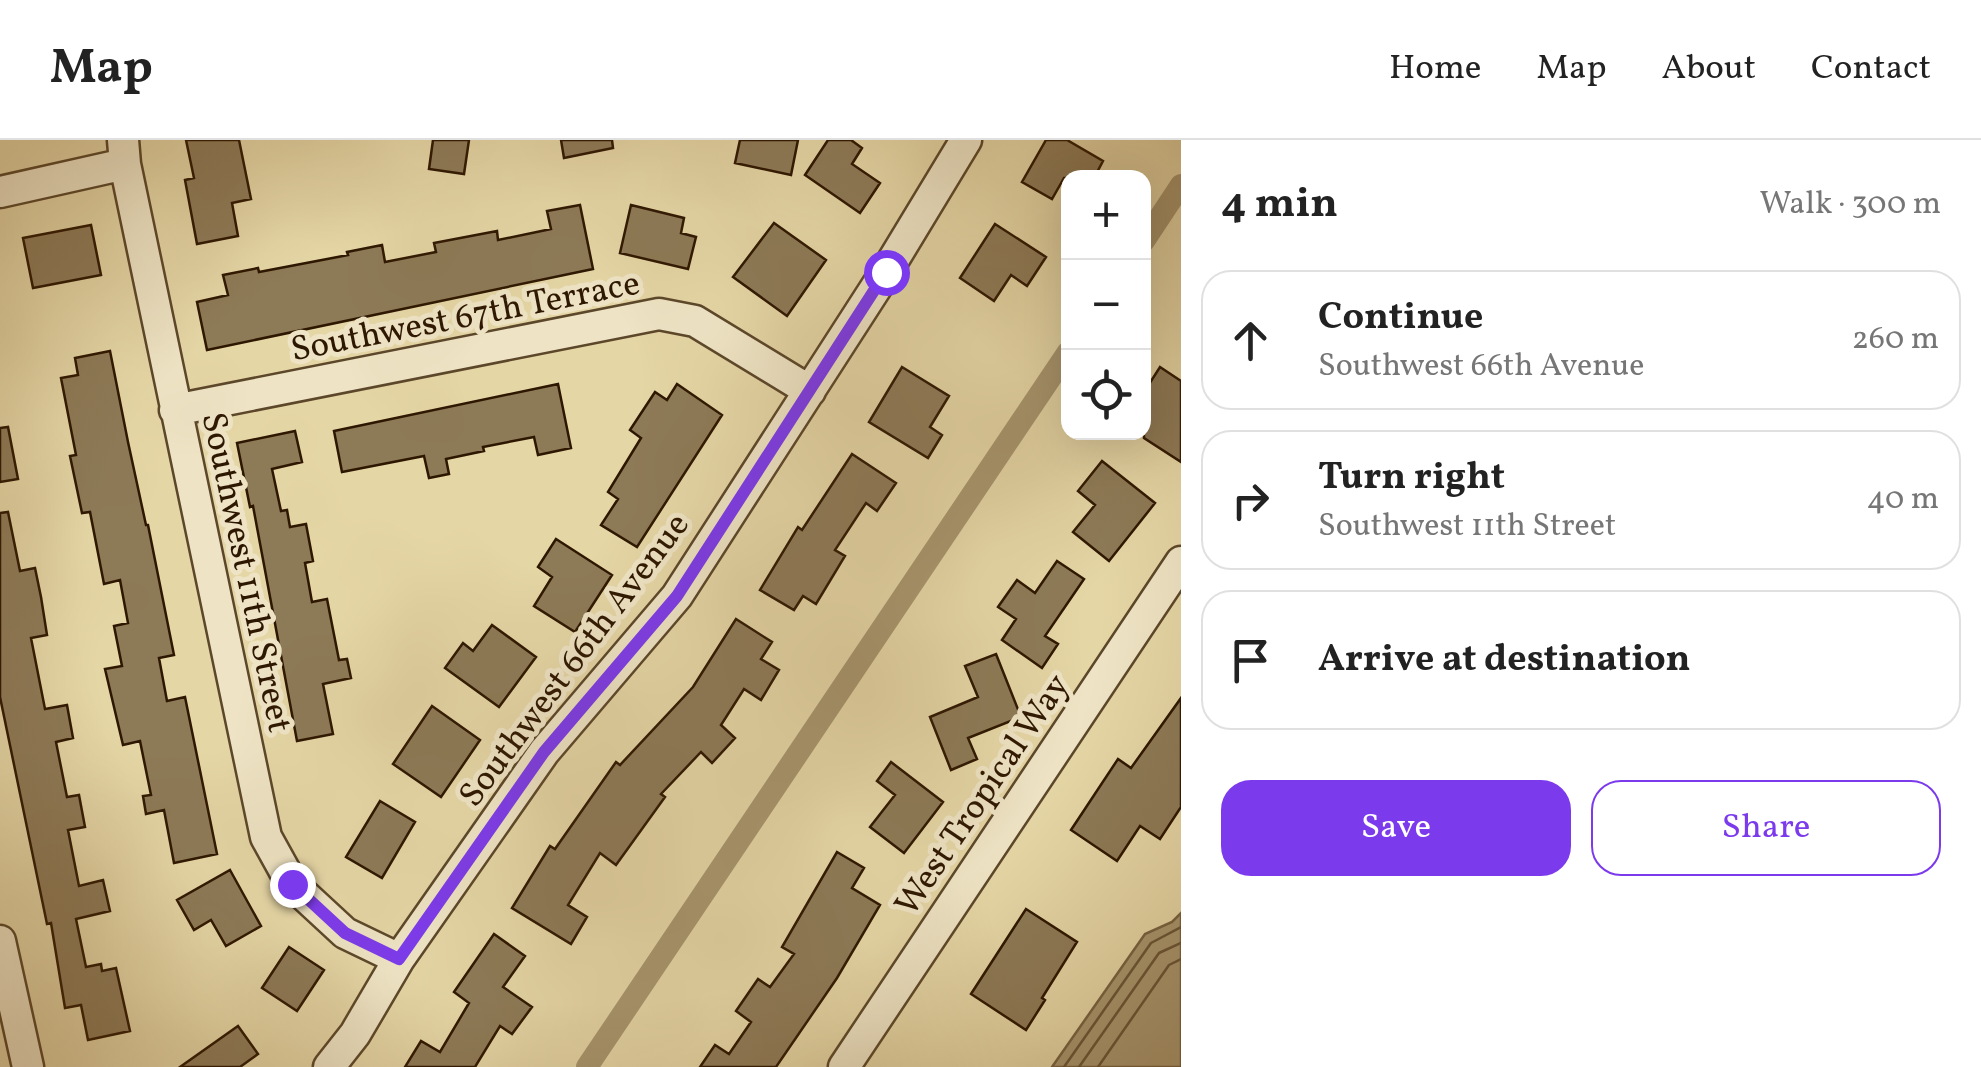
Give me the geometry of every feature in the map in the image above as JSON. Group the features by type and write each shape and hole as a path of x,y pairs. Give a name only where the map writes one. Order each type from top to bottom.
{"street":[{"name":"Southwest 66th Avenue","path":"329,1067 356,1034 399,959 544,752 677,596 886,272 962,141"},
{"path":"0,192 124,152"},
{"name":"Southwest 11th Street","path":"124,152 266,837 292,884 345,933 399,959"},
{"name":"Southwest 67th Terrace","path":"175,410 659,314 695,321 810,390"},
{"name":"West Tropical Way","path":"844,1067 1181,562"},
{"path":"0,941 28,1067"}],"water":[{"path":"1181,913 1181,1067 1052,1067 1145,934 1172,922"}],"building":[{"path":"186,140 239,140 251,199 232,203 238,236 197,244 185,180 194,178"},
{"path":"433,140 469,140 464,174 429,169"},
{"path":"561,140 612,140 613,148 564,158"},
{"path":"740,140 798,140 791,175 735,163"},
{"path":"828,140 851,140 862,148 852,164 880,183 860,213 805,175"},
{"path":"1046,140 1067,140 1103,161 1098,170 1061,170 1061,183 1052,199 1022,182"},
{"path":"580,205 593,269 207,350 197,302 228,295 223,275 258,268 259,272 382,245 385,262 436,252 434,243 497,231 498,240 551,229 547,211"},
{"path":"631,205 684,218 681,233 696,237 688,269 620,253"},
{"path":"774,223 826,260 787,316 733,277"},
{"path":"995,224 1046,257 1027,286 1011,275 994,301 960,278"},
{"path":"91,225 101,275 33,288 23,238"},
{"path":"110,351 174,655 159,658 167,701 185,697 217,854 174,863 164,810 146,814 143,796 151,795 140,741 123,745 105,669 122,666 114,626 128,623 120,580 104,584 90,512 82,513 70,456 76,455 61,378 78,375 75,358"},
{"path":"902,367 949,396 930,427 942,435 928,458 869,422"},
{"path":"1160,367 1181,381 1181,462 1147,440 1151,440 1151,381"},
{"path":"558,384 571,448 538,455 534,437 483,447 484,451 446,459 449,474 429,478 424,456 342,472 334,431"},
{"path":"677,384 722,415 637,547 601,525 618,499 608,492 641,438 630,430 655,392 667,400"},
{"path":"8,427 18,479 0,482 0,428"},
{"path":"295,431 302,462 272,469 281,511 287,510 290,527 306,524 313,561 305,563 312,602 327,599 339,660 347,659 351,678 323,684 333,734 297,741 253,506 250,507 237,443"},
{"path":"852,454 896,483 877,511 866,503 835,550 845,556 816,604 803,596 794,610 760,590 798,527 802,530"},
{"path":"1102,461 1155,503 1109,561 1073,532 1095,505 1078,491"},
{"path":"8,512 20,571 35,568 41,597 47,635 31,638 45,709 67,705 73,738 56,742 67,797 79,795 85,827 68,830 79,886 103,880 110,911 76,919 86,967 101,964 102,971 116,968 130,1031 88,1040 81,1005 65,1008 51,923 47,924 0,697 0,513"},
{"path":"556,539 612,575 575,632 534,606 552,577 538,567"},
{"path":"1057,561 1084,579 1045,636 1058,644 1042,668 1002,640 1016,619 998,607 1017,580 1035,593"},
{"path":"736,619 772,642 761,659 779,670 761,700 744,689 721,725 735,738 712,763 701,752 661,794 665,797 616,865 600,853 568,905 587,917 571,944 512,908 550,846 555,849 616,762 620,765 693,687"},
{"path":"492,625 536,657 499,707 445,668 463,643 473,651"},
{"path":"996,654 1021,717 968,738 977,759 951,770 930,717 978,697 965,666"},
{"path":"1181,698 1181,807 1160,839 1140,826 1117,861 1071,830 1118,759 1131,768"},
{"path":"432,706 480,740 441,797 393,764"},
{"path":"891,762 943,802 904,853 870,827 895,795 877,781"},
{"path":"380,801 415,822 382,878 346,857"},
{"path":"837,852 864,868 852,888 880,905 837,978 776,1067 700,1067 715,1045 729,1054 751,1022 736,1011 758,979 770,987 794,954 782,947"},
{"path":"230,870 261,926 226,946 211,920 194,930 177,900"},
{"path":"1026,909 1077,942 1026,1030 971,994"},
{"path":"494,934 525,956 503,987 532,1007 512,1034 500,1026 475,1067 405,1067 421,1041 440,1052 469,1003 454,992"},
{"path":"289,947 324,970 297,1011 262,988"},
{"path":"238,1026 258,1054 240,1067 180,1067"}],"waterway":[{"path":"1151,230 1181,185"},
{"path":"587,1067 1061,362"}],"route":[{"path":"292,884 345,933 399,959 544,752 677,596 886,272"}]}
